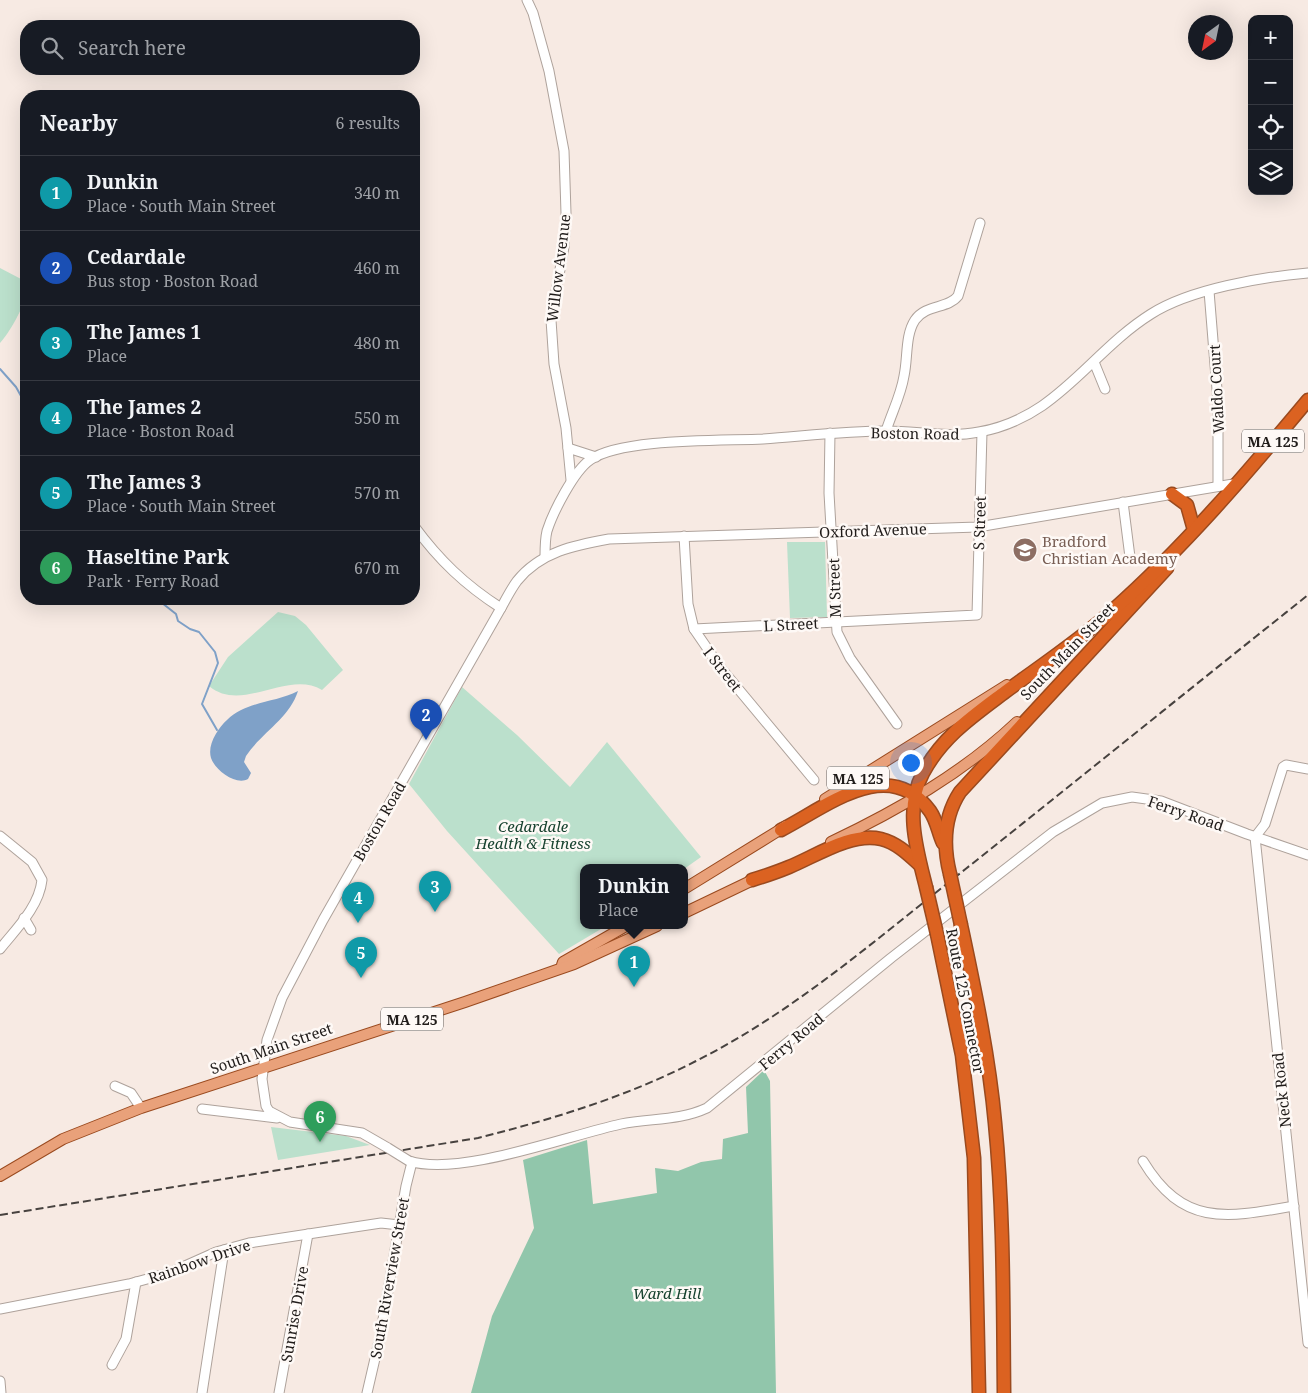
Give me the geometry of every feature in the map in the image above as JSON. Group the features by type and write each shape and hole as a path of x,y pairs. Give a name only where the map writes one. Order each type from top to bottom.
{"highway":[{"name":"MA 125","path":"1239,483 1308,400"},
{"name":"South Main Street","path":"1035,670 1114,610 1239,483"},
{"path":"1172,494 1187,505 1194,530"},
{"name":"South Main Street","path":"1035,710 1131,609 1200,531 1212,512"},
{"name":"Route 125 Connector","path":"979,1393 974,1158 962,1056 937,934 920,864 914,826 914,797 918,783 932,757 949,737 1035,670"},
{"name":"Route 125 Connector","path":"1004,1393 1002,1213 995,1123 980,1016 945,848 949,813 956,799 973,776 1035,710"},
{"path":"781,830 864,787 889,785 904,790 914,797 933,816 945,848"},
{"path":"752,880 788,868 840,845 867,838 879,839 894,844 920,864"}],"main road":[{"name":"South Main Street","path":"688,887 781,830 819,803 992,693 1035,670"},
{"name":"South Main Street","path":"688,911 860,828 914,797 969,764 1022,718 1035,710"},
{"name":"South Main Street","path":"561,968 563,962 621,929"},
{"name":"South Main Street","path":"0,1176 63,1139 141,1108 465,1002 581,961 650,929"}],"street":[{"name":"Willow Avenue","path":"527,0 533,13 549,71 564,151 564,247 551,320 556,383 568,448 571,480"},
{"path":"886,431 904,376 912,327 920,314 929,308 951,302 958,296 980,223"},
{"name":"Boston Road","path":"545,557 547,532 571,480 590,460 596,457 624,447 830,433 886,431 954,435 982,432 1010,424 1041,409 1065,391 1094,362 1149,315 1161,308 1209,291 1272,276 1308,273"},
{"name":"Waldo Court","path":"1209,291 1218,402 1218,486"},
{"path":"1094,362 1105,388"},
{"name":"S Street","path":"977,615 982,432"},
{"name":"M Street","path":"830,433 828,460 833,532 835,622 839,637 850,658 897,724"},
{"path":"568,448 596,457"},
{"name":"Oxford Avenue","path":"516,582 545,557 584,543 609,539 978,526 1239,483"},
{"path":"1123,502 1130,557"},
{"path":"420,533 452,572 476,592 501,608"},
{"name":"I Street","path":"684,536 688,604 694,629 720,667 814,780"},
{"name":"Boston Road","path":"262,1068 273,1021 292,979 363,848 516,582"},
{"name":"L Street","path":"694,629 977,615"},
{"path":"1255,837 1265,824 1283,767 1286,765 1308,769"},
{"name":"Ferry Road","path":"202,1109 280,1118 302,1124 362,1133 410,1162 427,1166 453,1164 622,1124 685,1117 707,1108 891,958 1046,838 1102,803 1132,797 1161,801 1308,855"},
{"path":"0,836 32,862 42,880 38,897 0,949"},
{"name":"Neck Road","path":"1255,837 1308,1343"},
{"path":"24,918 31,930"},
{"path":"262,1068 266,1106 269,1111 280,1118"},
{"path":"115,1086 131,1093 141,1108"},
{"path":"1143,1161 1151,1175 1169,1194 1190,1208 1207,1213 1228,1214 1252,1213 1294,1206"},
{"name":"South Riverview Street","path":"367,1393 380,1337 410,1162"},
{"name":"Rainbow Drive","path":"0,1310 169,1274 224,1250 249,1242 381,1223 399,1225"},
{"name":"Sunrise Drive","path":"279,1393 308,1234"},
{"path":"202,1393 224,1250"},
{"path":"112,1365 126,1339 136,1282"},
{"path":"0,1382 1,1393"}],"green space":[{"path":"0,268 20,278 20,311 16,320 0,343"},
{"path":"787,542 825,542 827,617 790,618"},
{"path":"278,612 295,616 306,625 343,670 322,690 309,685 295,684 250,694 236,695 222,693 209,686 228,657"},
{"name":"Cedardale Health & Fitness","path":"462,687 517,735 570,787 607,742 701,857 688,866 688,864 580,864 580,929 601,929 559,954 447,831 409,784"},
{"name":"Ward Hill","path":"764,1070 770,1081 776,1393 471,1393 492,1316 534,1228 523,1160 587,1140 593,1204 657,1193 655,1168 678,1171 701,1162 722,1159 723,1139 748,1133 746,1087"},
{"path":"271,1127 346,1136 370,1145 278,1160"}],"water":[{"path":"298,691 294,701 282,718 252,747 246,756 244,762 251,773 248,779 243,781 232,779 221,772 213,763 210,753 212,742 220,727 243,709"}],"waterway":[{"path":"0,369 20,394"},
{"path":"165,605 176,614 178,621 190,629 199,632 215,652 218,663 202,704 217,730"}],"railway":[{"path":"0,1215 478,1138 589,1106 670,1074 766,1021 832,975 1308,595"}],"place":[{"name":"Bradford Christian Academy","path":"1025,550"},
{"name":"Cedardale","path":"426,740"},
{"name":"The James 1","path":"435,912"},
{"name":"The James 2","path":"358,923"},
{"name":"The James 3","path":"361,978"},
{"name":"Dunkin","path":"634,987"},
{"name":"Haseltine Park","path":"320,1142"}]}
